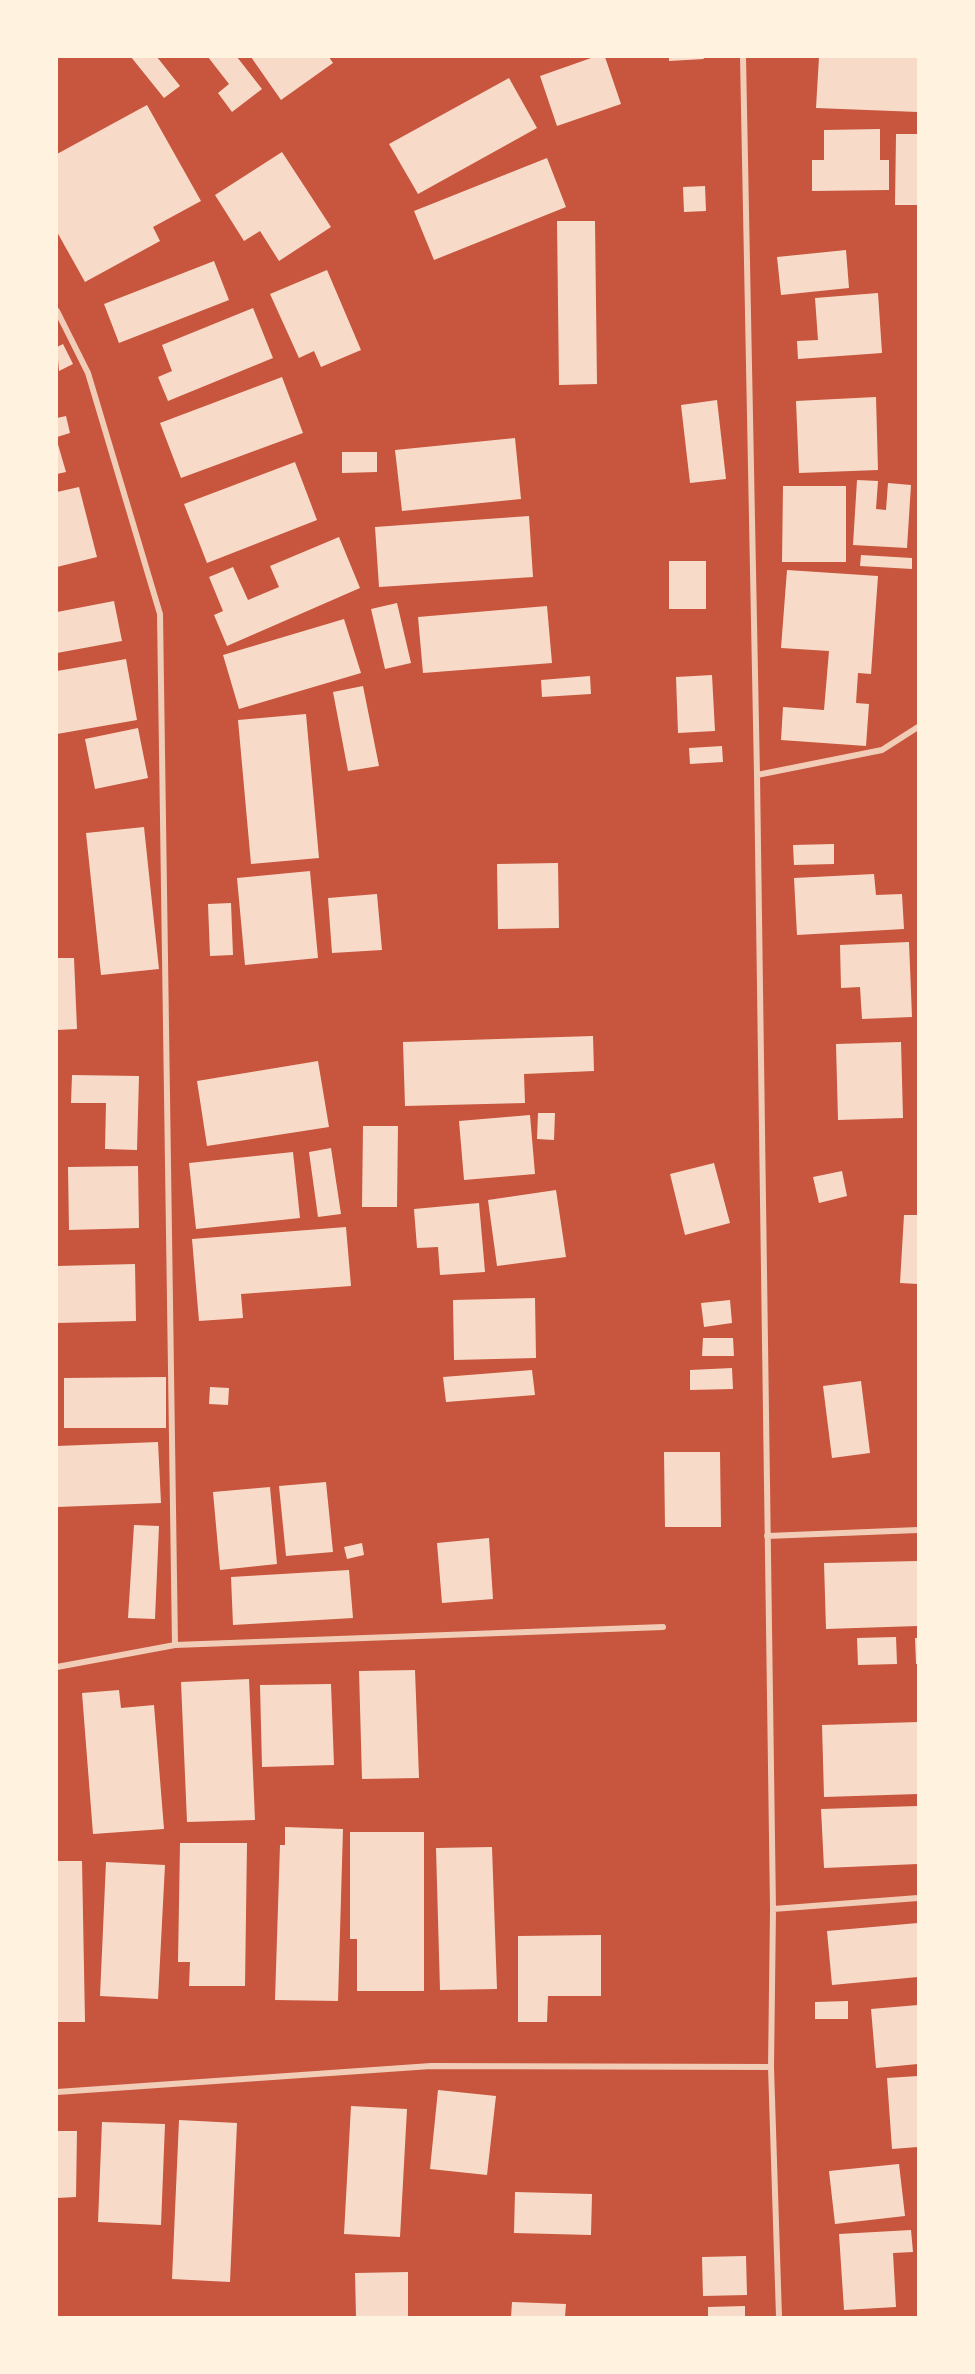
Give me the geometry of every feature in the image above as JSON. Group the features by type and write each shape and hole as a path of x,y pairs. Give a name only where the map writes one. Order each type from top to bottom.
{"street":[{"path":"743,57 757,775 773,1909 771,2067 779,2317"},
{"path":"57,311 88,373 160,614 175,1645"},
{"path":"757,775 882,750 918,728"},
{"path":"767,1536 918,1530"},
{"path":"57,1667 175,1645 663,1627"},
{"path":"773,1909 918,1898"},
{"path":"57,2092 431,2066 771,2067"}],"building":[{"path":"131,57 157,57 180,86 164,98"},
{"path":"208,57 237,57 262,89 232,112 218,93 229,84"},
{"path":"251,57 329,57 333,63 281,100"},
{"path":"594,57 605,57 621,104 557,126 540,76"},
{"path":"669,57 703,57 704,59 669,61"},
{"path":"819,57 918,57 918,112 816,108"},
{"path":"509,78 537,128 418,194 389,144"},
{"path":"147,105 201,201 153,227 160,241 85,282 57,232 57,154"},
{"path":"880,129 880,160 889,160 889,190 812,191 812,160 824,160 824,130"},
{"path":"896,134 918,134 918,205 895,205"},
{"path":"282,152 331,227 279,261 260,231 244,241 215,195"},
{"path":"547,158 566,207 434,260 414,211"},
{"path":"705,186 706,211 684,212 683,187"},
{"path":"557,221 595,221 597,384 559,385"},
{"path":"846,250 849,288 781,295 777,257"},
{"path":"214,261 229,300 119,343 104,304"},
{"path":"327,270 361,350 321,367 314,351 299,358 270,294"},
{"path":"878,293 882,353 798,359 797,341 818,340 815,298"},
{"path":"253,308 273,358 168,401 158,377 172,371 162,345"},
{"path":"63,344 73,364 59,371 57,347"},
{"path":"282,377 303,433 181,478 160,423"},
{"path":"876,397 878,470 799,473 796,401"},
{"path":"717,400 726,479 690,483 681,405"},
{"path":"66,416 70,433 57,437 57,418"},
{"path":"515,438 521,499 402,511 395,450"},
{"path":"57,441 66,472 57,474"},
{"path":"342,452 377,452 377,472 342,473"},
{"path":"295,462 317,520 207,563 184,504"},
{"path":"857,480 878,481 876,509 886,510 888,483 911,485 907,548 853,545"},
{"path":"783,486 846,486 846,562 782,562"},
{"path":"79,487 97,557 57,567 57,492"},
{"path":"529,516 533,577 379,587 375,527"},
{"path":"339,537 360,588 227,646 214,615 223,611 209,577 233,567 248,600 279,587 270,566"},
{"path":"861,555 912,558 912,569 860,566"},
{"path":"669,561 706,561 706,609 669,609"},
{"path":"787,570 878,576 871,674 858,673 856,703 869,704 866,746 781,740 783,707 824,710 829,651 781,648"},
{"path":"114,601 122,641 57,653 57,612"},
{"path":"397,603 411,663 385,669 371,609"},
{"path":"547,606 552,663 423,673 418,617"},
{"path":"344,619 361,673 239,709 223,655"},
{"path":"126,659 137,720 57,734 57,671"},
{"path":"712,675 715,731 678,733 676,677"},
{"path":"590,676 591,694 542,697 541,680"},
{"path":"363,686 379,766 348,771 333,692"},
{"path":"306,714 319,858 251,864 238,720"},
{"path":"138,728 148,778 95,789 85,739"},
{"path":"722,746 723,762 690,764 689,748"},
{"path":"144,827 159,969 101,975 86,833"},
{"path":"834,844 834,864 794,865 793,845"},
{"path":"558,863 559,928 498,929 497,864"},
{"path":"310,871 318,958 245,965 237,878"},
{"path":"874,874 876,895 902,894 904,929 797,935 794,878"},
{"path":"377,894 382,950 332,953 328,898"},
{"path":"231,903 233,955 210,956 208,904"},
{"path":"909,942 912,1017 862,1019 860,987 841,988 840,945"},
{"path":"57,958 74,958 77,1029 57,1030"},
{"path":"593,1036 594,1071 524,1074 525,1103 405,1106 403,1042"},
{"path":"901,1042 903,1118 838,1120 836,1044"},
{"path":"318,1061 329,1127 207,1146 197,1081"},
{"path":"72,1075 139,1076 137,1150 105,1149 106,1103 71,1103"},
{"path":"538,1113 555,1113 554,1140 537,1139"},
{"path":"530,1115 535,1174 464,1180 459,1121"},
{"path":"363,1126 398,1126 397,1207 362,1207"},
{"path":"331,1148 341,1214 318,1217 309,1152"},
{"path":"293,1152 300,1218 196,1229 189,1163"},
{"path":"714,1163 730,1223 685,1235 670,1174"},
{"path":"138,1166 139,1228 69,1230 68,1167"},
{"path":"842,1171 847,1196 819,1203 813,1177"},
{"path":"556,1190 566,1257 497,1266 488,1200"},
{"path":"479,1203 485,1272 440,1275 438,1247 417,1248 414,1209"},
{"path":"904,1215 918,1215 918,1284 900,1283"},
{"path":"346,1227 351,1286 241,1294 243,1318 199,1321 192,1239"},
{"path":"135,1264 136,1321 57,1323 57,1266"},
{"path":"535,1298 536,1358 454,1360 453,1300"},
{"path":"730,1300 732,1323 704,1327 701,1303"},
{"path":"703,1338 733,1338 734,1356 702,1356"},
{"path":"732,1368 733,1389 690,1390 690,1370"},
{"path":"532,1370 535,1395 446,1402 443,1377"},
{"path":"166,1377 166,1428 64,1428 64,1378"},
{"path":"861,1381 870,1453 832,1458 823,1386"},
{"path":"210,1387 229,1388 228,1405 209,1404"},
{"path":"158,1442 161,1503 57,1507 57,1446"},
{"path":"664,1452 720,1452 721,1527 665,1527"},
{"path":"326,1482 333,1552 286,1556 279,1486"},
{"path":"270,1487 277,1564 220,1570 213,1492"},
{"path":"134,1525 159,1526 155,1619 128,1618"},
{"path":"489,1538 493,1599 442,1603 437,1543"},
{"path":"362,1543 364,1555 347,1559 344,1547"},
{"path":"918,1561 918,1626 826,1629 824,1563"},
{"path":"349,1570 353,1618 233,1625 231,1577"},
{"path":"896,1637 897,1664 858,1665 857,1638"},
{"path":"915,1638 918,1638 918,1664 916,1664"},
{"path":"415,1670 419,1778 362,1779 359,1671"},
{"path":"249,1679 255,1820 187,1822 181,1682"},
{"path":"331,1684 334,1765 262,1767 260,1685"},
{"path":"119,1690 121,1708 154,1705 164,1829 93,1834 82,1693"},
{"path":"918,1722 918,1794 824,1797 822,1725"},
{"path":"918,1806 918,1864 824,1868 821,1809"},
{"path":"285,1827 343,1829 338,2001 275,2000 280,1845 285,1845"},
{"path":"350,1832 424,1832 424,1991 357,1991 357,1939 350,1939"},
{"path":"180,1843 247,1843 245,1986 189,1986 190,1962 178,1962"},
{"path":"492,1847 497,1989 440,1990 436,1848"},
{"path":"57,1861 82,1861 85,2022 57,2022"},
{"path":"106,1862 165,1865 158,1999 100,1996"},
{"path":"918,1923 918,1977 832,1985 827,1931"},
{"path":"601,1935 601,1996 548,1996 547,2022 518,2022 518,1936"},
{"path":"848,2001 848,2019 815,2019 815,2002"},
{"path":"918,2005 918,2064 876,2068 871,2009"},
{"path":"918,2076 918,2147 892,2149 887,2078"},
{"path":"438,2090 496,2096 487,2175 430,2169"},
{"path":"351,2106 407,2109 400,2237 344,2234"},
{"path":"179,2120 237,2123 230,2282 172,2279"},
{"path":"102,2122 165,2124 161,2225 98,2222"},
{"path":"57,2131 77,2131 76,2197 57,2198"},
{"path":"899,2164 905,2216 835,2224 829,2171"},
{"path":"515,2192 592,2194 591,2235 514,2233"},
{"path":"911,2230 913,2252 893,2253 896,2307 844,2310 839,2234"},
{"path":"746,2256 747,2295 703,2296 702,2257"},
{"path":"408,2272 408,2317 356,2317 355,2273"},
{"path":"512,2302 566,2304 565,2317 511,2317"},
{"path":"745,2306 745,2317 708,2317 708,2307"}]}
